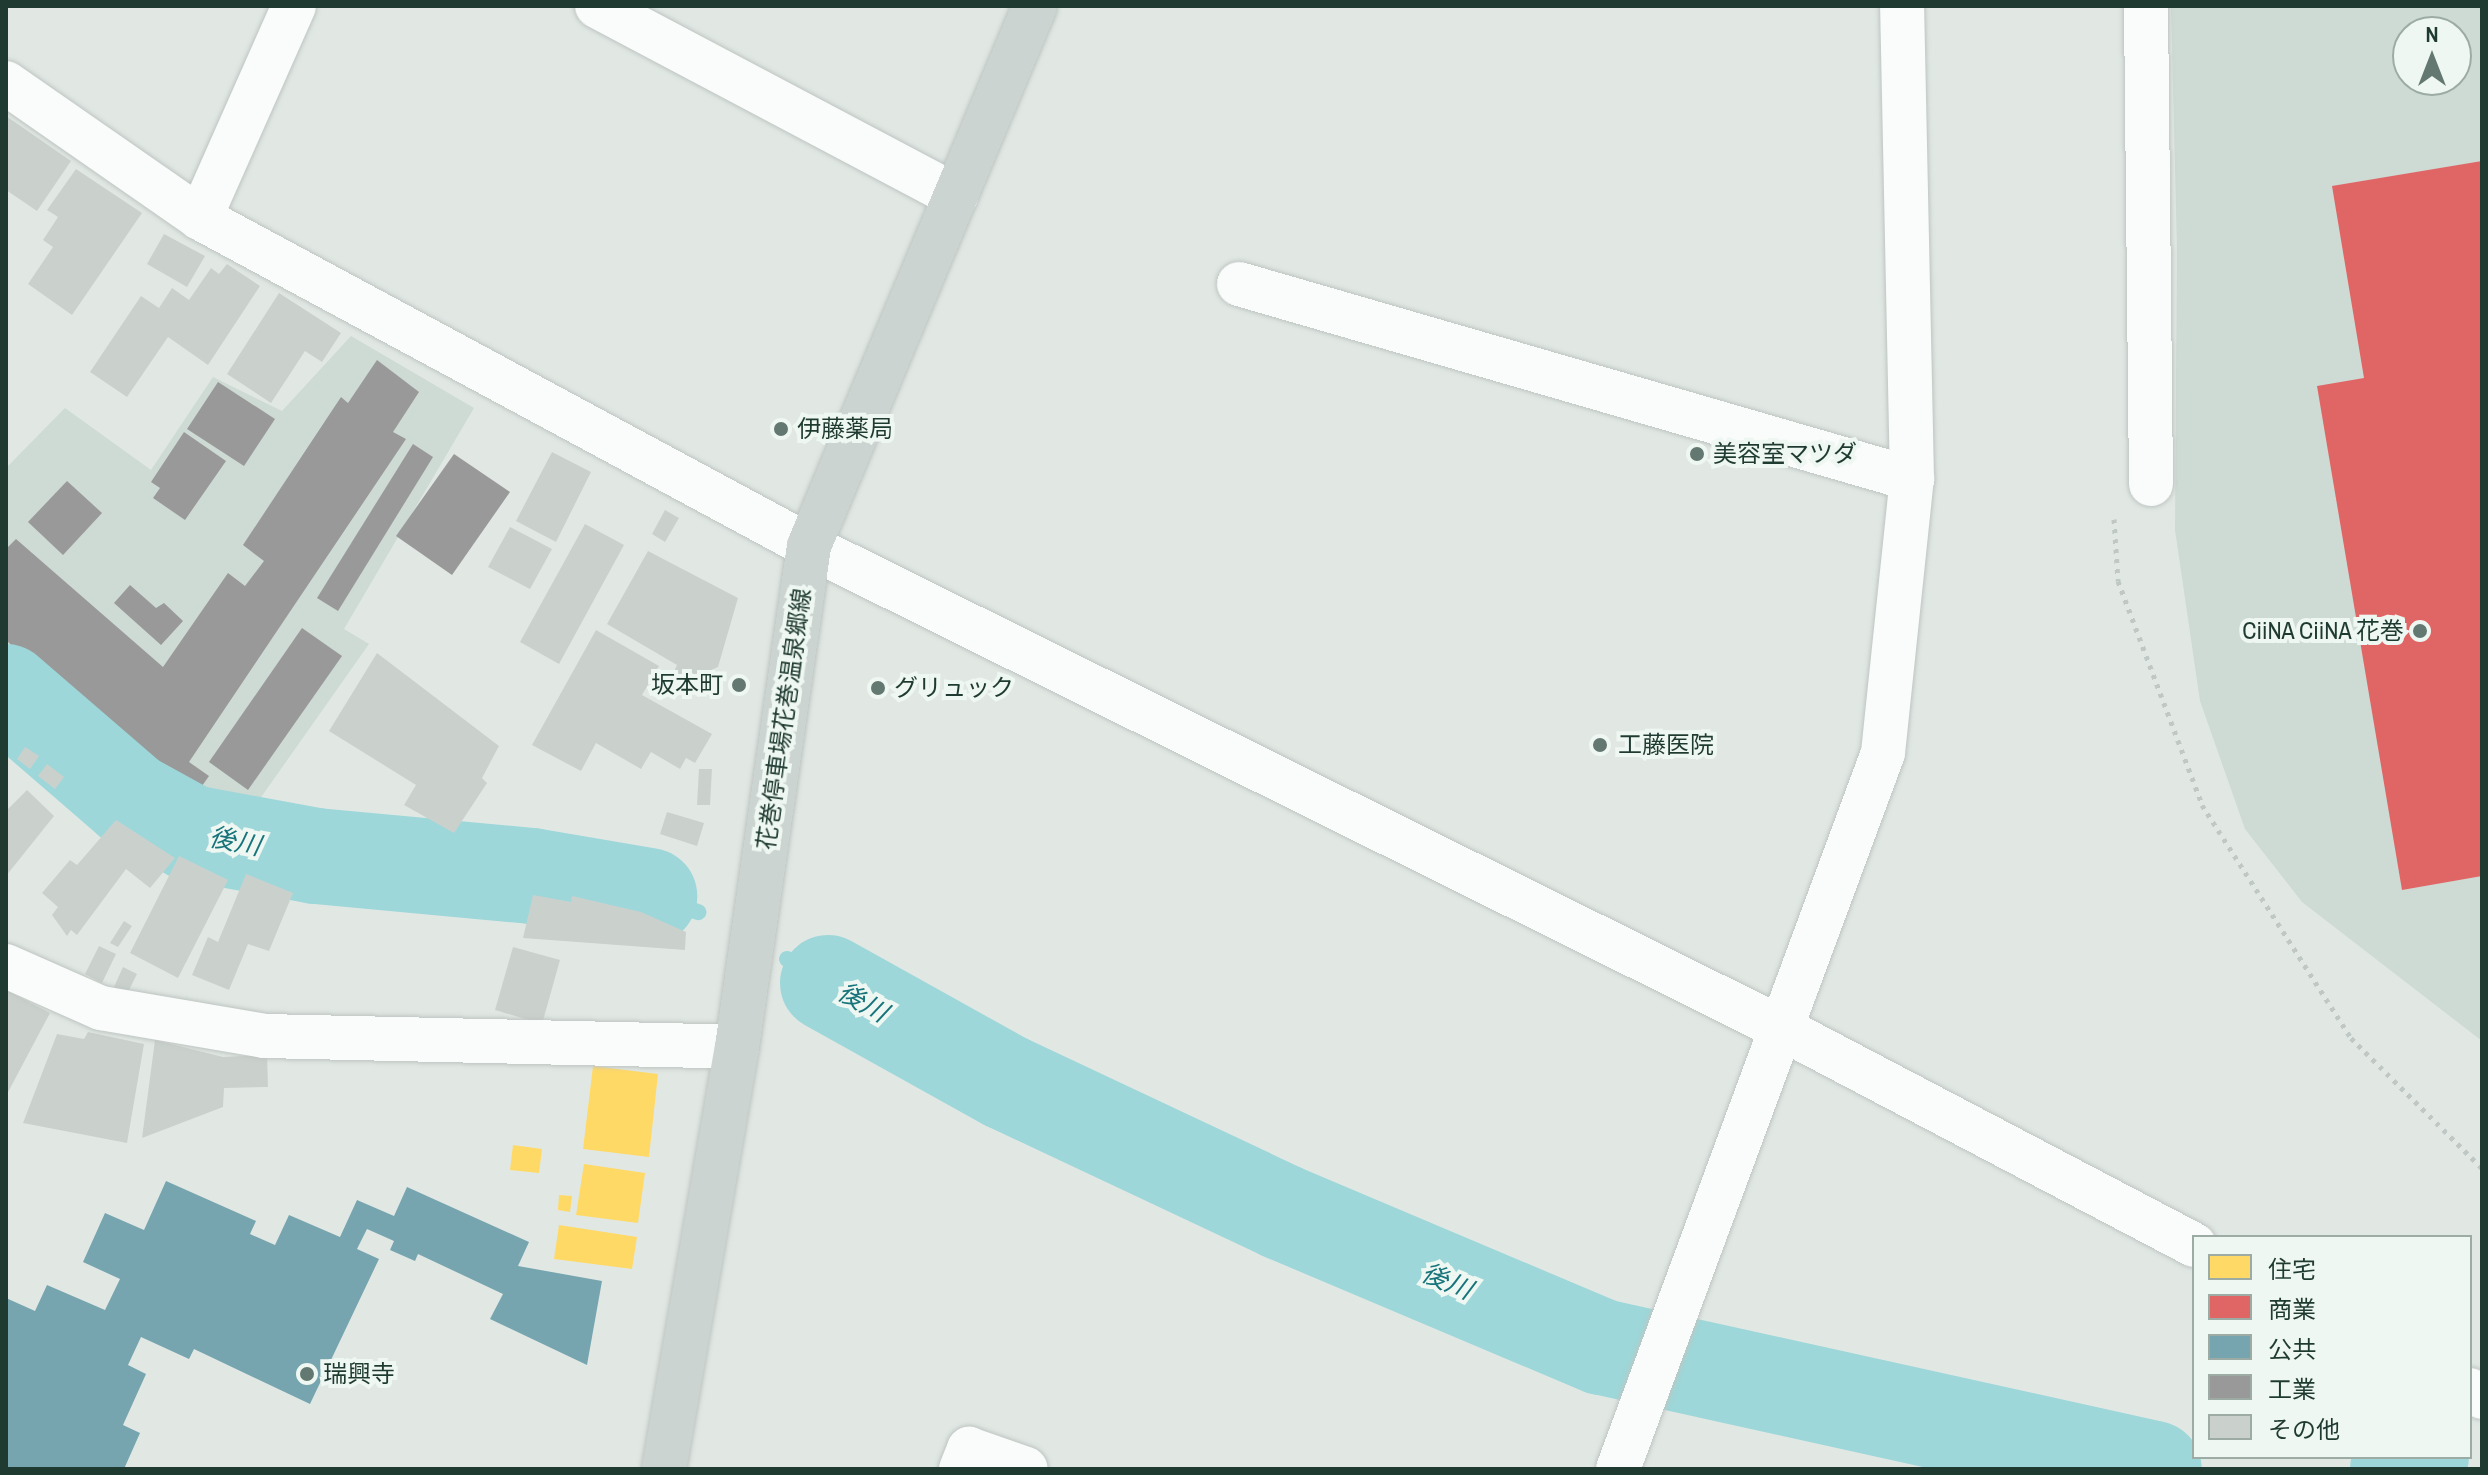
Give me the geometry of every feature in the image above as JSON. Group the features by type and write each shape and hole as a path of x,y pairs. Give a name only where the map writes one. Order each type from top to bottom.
{"main road":[{"name":"花巻停車場花巻温泉郷線","path":"664,1469 737,1047 809,546 1035,6"}],"street":[{"path":"200,218 294,6"},
{"path":"597,6 956,196"},
{"path":"1618,1469 1779,1027 1883,753 1912,479 1902,6"},
{"path":"2132,494 2146,6"},
{"path":"6,83 200,218 809,546 1779,1027 2192,1244"},
{"path":"1239,284 1912,479"},
{"path":"6,966 101,1008 264,1036 737,1047"},
{"path":"961,1469 969,1449 1026,1469"}],"path":[{"path":"2132,494 2118,581 2202,805 2351,1038 2482,1168"}],"shaded area":[{"path":"2171,6 2482,6 2482,1041 2302,902 2245,829 2200,701 2175,530 2177,250"},
{"path":"351,336 474,408 344,629 369,644 245,820 149,783 6,656 6,468 65,408 151,470 213,377 282,411"}],"building: 住宅":[{"path":"593,1066 658,1074 649,1157 583,1149"},
{"path":"513,1145 542,1149 539,1173 510,1170"},
{"path":"584,1164 645,1173 638,1223 576,1215"},
{"path":"559,1195 572,1196 570,1212 558,1210"},
{"path":"559,1225 637,1237 632,1269 554,1259"}],"building: 商業":[{"name":"CiiNA CiiNA 花巻","path":"2482,161 2482,876 2402,890 2317,386 2364,378 2332,186"}],"building: 公共":[{"path":"166,1181 256,1221 250,1234 275,1245 289,1215 340,1237 357,1200 394,1216 407,1187 529,1242 518,1266 602,1281 587,1365 490,1319 503,1294 418,1254 415,1261 390,1250 394,1241 367,1229 357,1249 379,1259 310,1404 194,1349 189,1359 141,1337 128,1365 146,1374 123,1425 140,1433 124,1469 6,1469 6,1298 35,1311 47,1285 105,1310 120,1279 83,1262 105,1213 144,1230"}],"building: 工業":[{"path":"377,360 419,392 393,432 406,439 189,762 209,776 190,803 173,790 168,796 6,640 6,549 16,539 163,667 228,573 245,586 264,561 243,545 341,397 348,403"},
{"path":"218,382 275,419 244,466 187,429"},
{"path":"184,432 226,461 185,520 153,498 160,488 151,482"},
{"path":"413,444 433,457 338,611 317,598"},
{"path":"454,454 510,492 452,575 396,536"},
{"path":"67,481 102,513 63,555 28,522"},
{"path":"130,585 156,608 164,603 183,621 161,645 114,603"},
{"path":"302,628 342,656 248,790 209,762"}],"building: その他":[{"path":"6,116 71,161 37,211 6,190"},
{"path":"76,169 142,213 72,315 28,284 53,247 43,240 58,217 47,210"},
{"path":"164,234 205,256 187,287 147,264"},
{"path":"227,264 260,286 208,365 168,337 127,397 90,372 141,296 159,308 172,288 189,300 211,268 219,274"},
{"path":"279,293 341,333 322,362 305,351 271,403 227,374"},
{"path":"552,452 591,472 556,542 516,521"},
{"path":"665,510 679,518 665,542 652,534"},
{"path":"585,524 624,545 559,664 520,642"},
{"path":"510,527 552,549 530,589 488,567"},
{"path":"648,551 738,598 718,667 698,676 688,671 682,681 672,676 677,665 607,624"},
{"path":"596,630 659,666 642,695 712,734 695,763 686,758 680,769 651,752 641,769 596,743 581,771 532,745"},
{"path":"377,653 499,746 482,778 487,783 454,833 404,805 416,785 329,731"},
{"path":"25,747 39,756 30,769 17,759"},
{"path":"47,764 64,777 55,789 38,776"},
{"path":"699,769 712,769 710,805 697,805"},
{"path":"27,790 54,816 6,876 6,811"},
{"path":"667,812 704,823 697,846 660,834"},
{"path":"116,820 175,858 150,888 126,869 77,935 71,930 67,936 52,915 58,907 42,893 70,860 77,865"},
{"path":"179,856 228,880 178,978 130,953"},
{"path":"246,874 293,893 269,951 248,944 229,990 192,975 208,937 218,942"},
{"path":"533,895 571,902 572,896 641,912 686,932 685,950 523,938"},
{"path":"124,921 132,926 118,947 110,943"},
{"path":"99,946 116,954 102,983 85,974"},
{"path":"513,947 560,960 542,1024 495,1010"},
{"path":"123,967 137,974 127,994 114,987"},
{"path":"6,990 50,1013 6,1096"},
{"path":"88,1032 144,1044 127,1143 23,1123 57,1034 84,1039"},
{"path":"155,1040 223,1057 267,1055 268,1087 224,1088 223,1107 142,1138"}],"waterway":[{"name":"後川","path":"6,692 131,800 191,833 316,856 532,876 649,896"},
{"name":"後川","path":"649,896 698,912"},
{"name":"後川","path":"787,959 828,983"},
{"name":"後川","path":"828,983 1006,1082 1282,1212 1602,1347 2154,1469"},
{"name":"後川","path":"2398,1469 2417,1459"}],"place":[{"name":"伊藤薬局","path":"781,429"},
{"name":"美容室マツダ","path":"1697,454"},
{"name":"CiiNA CiiNA 花巻","path":"2420,631"},
{"name":"坂本町","path":"739,685"},
{"name":"グリュック","path":"878,688"},
{"name":"工藤医院","path":"1600,745"},
{"name":"瑞興寺","path":"307,1374"}]}
